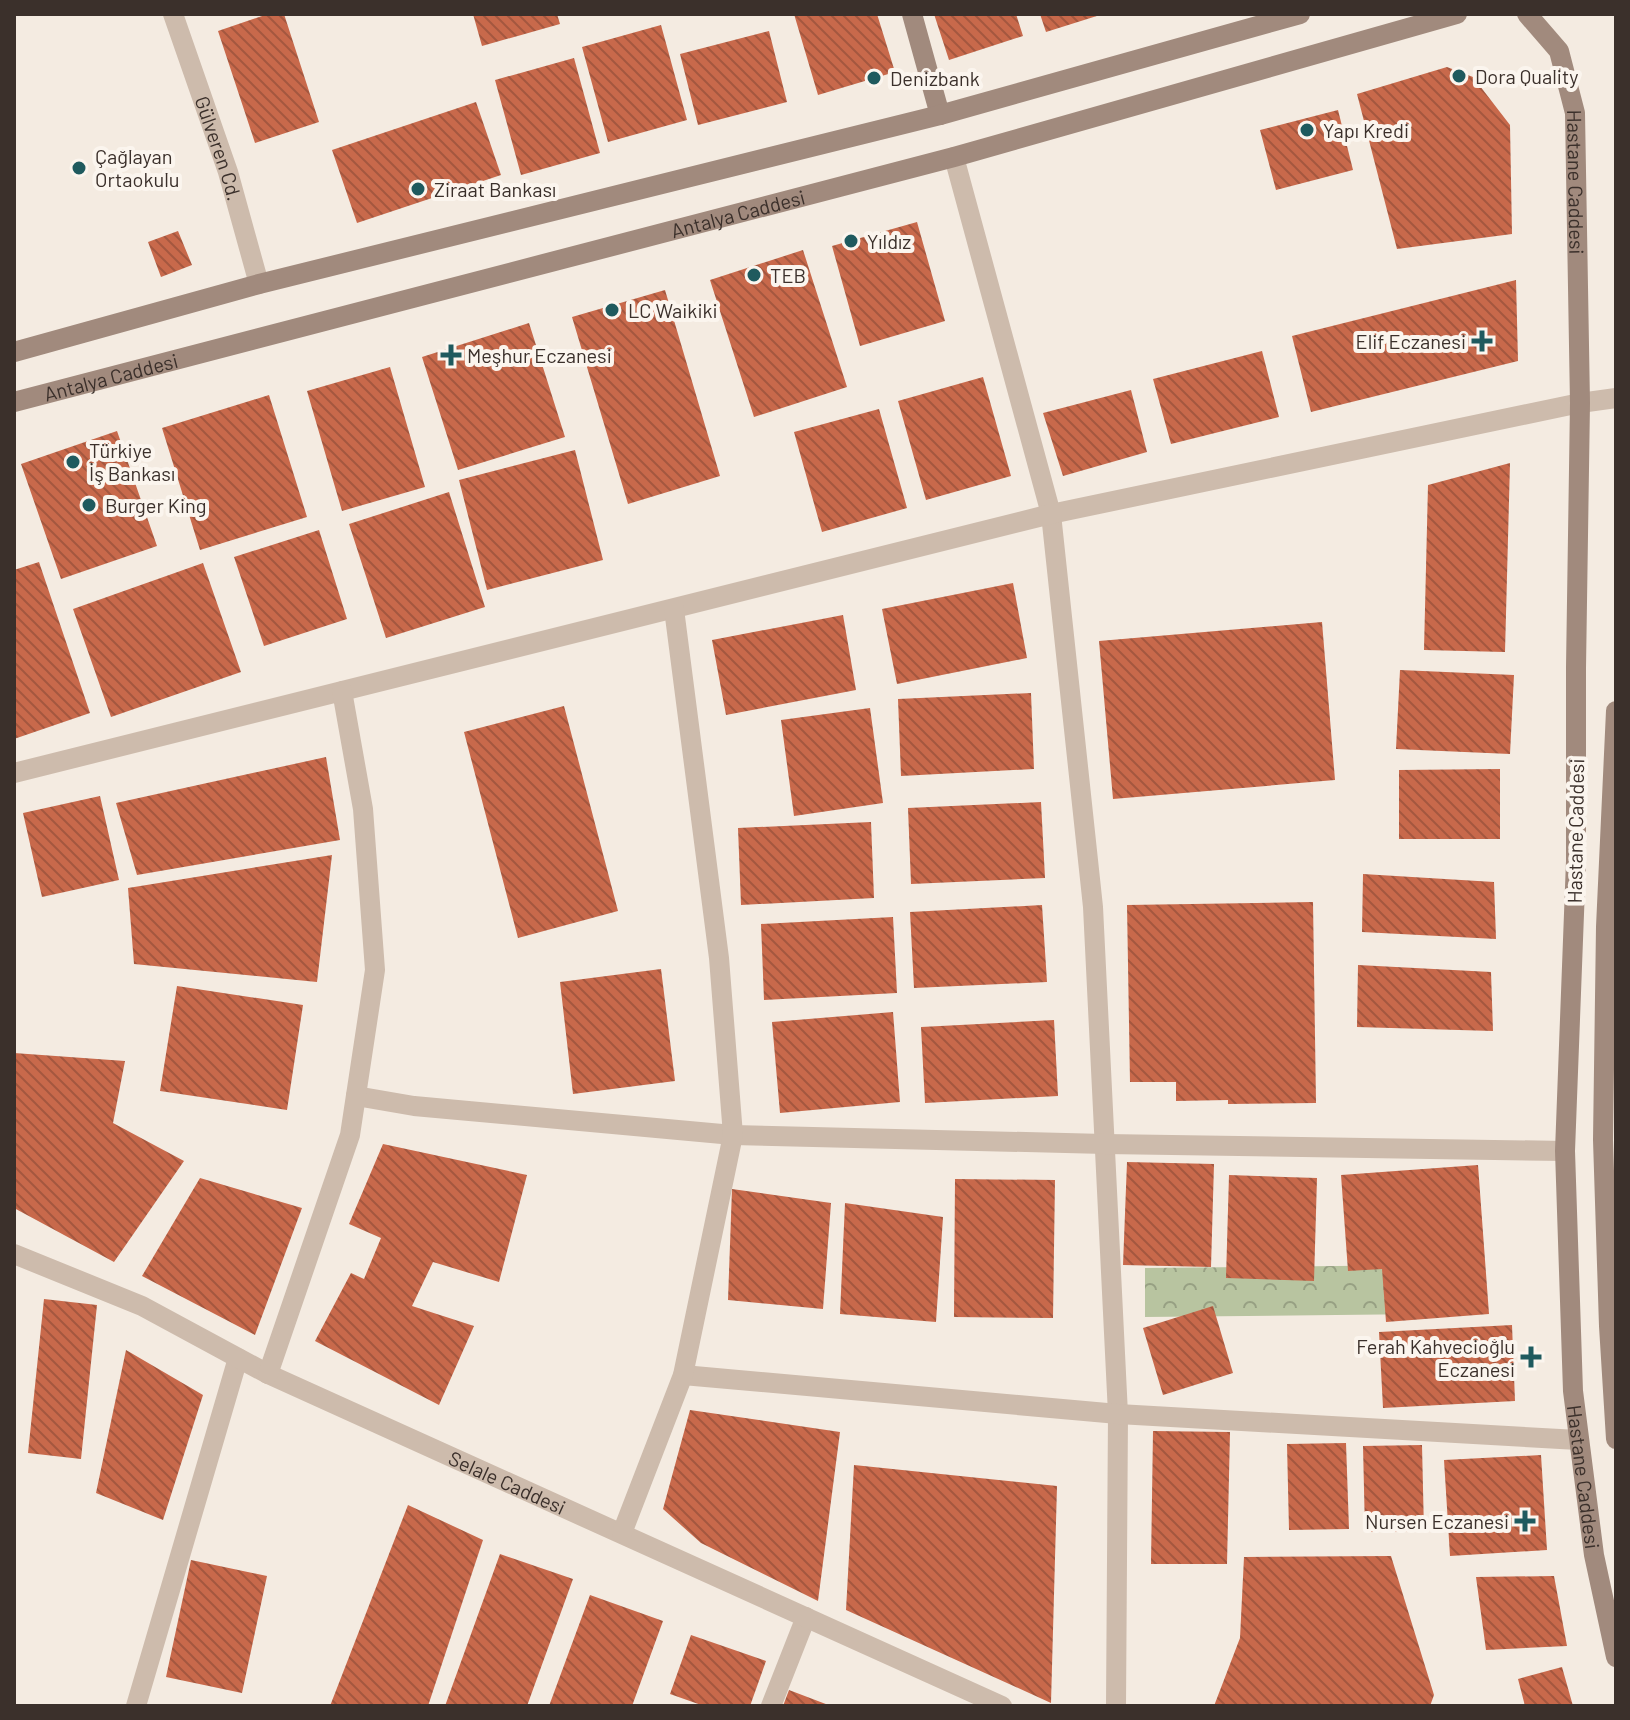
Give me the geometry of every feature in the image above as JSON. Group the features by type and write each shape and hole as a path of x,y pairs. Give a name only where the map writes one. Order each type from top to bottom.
{"main road":[{"path":"912,14 940,115"},
{"path":"14,352 259,284 940,115 1300,14"},
{"name":"Antalya Caddesi","path":"14,402 954,157 1457,14"},
{"name":"Hastane Caddesi","path":"1527,14 1559,51 1575,113 1580,403 1576,861 1565,1151 1573,1391 1594,1555 1616,1657"},
{"name":"Hastane Caddesi","path":"1616,711 1606,927 1603,1140 1616,1439"}],"street":[{"name":"Gülveren Cd.","path":"173,14 228,172 259,284"},
{"path":"954,157 1051,514 1093,907 1118,1414 1116,1706"},
{"path":"14,773 1051,514 1616,398"},
{"path":"622,1533 683,1375 733,1135 719,958 674,609"},
{"path":"268,1374 350,1135 375,970 363,809 342,691"},
{"path":"356,1096 414,1106 733,1135 1565,1151"},
{"name":"Selale Caddesi","path":"14,1254 142,1306 268,1374 1002,1706"},
{"path":"136,1706 238,1358"},
{"path":"683,1375 1118,1414 1578,1440"},
{"path":"771,1706 806,1617"}],"green space":[{"path":"1426,1265 1426,1314 1145,1317 1145,1268"}],"building":[{"path":"268,14 284,14 319,122 255,143 218,31"},
{"path":"473,14 557,14 560,24 482,46"},
{"path":"794,14 877,14 895,72 818,95"},
{"path":"934,14 1016,14 1023,36 949,60"},
{"path":"1040,14 1100,14 1100,15 1046,32"},
{"path":"661,25 687,120 608,142 582,47"},
{"path":"769,31 787,102 698,125 680,54"},
{"path":"574,58 600,153 521,175 495,80"},
{"path":"1447,67 1473,77 1510,125 1512,234 1397,249 1357,94"},
{"path":"476,102 501,175 357,223 332,150"},
{"path":"1338,110 1353,170 1276,190 1260,130"},
{"path":"917,222 945,321 860,346 832,246"},
{"path":"178,231 192,265 161,277 148,242"},
{"path":"803,250 847,387 754,417 710,280"},
{"path":"1516,280 1518,361 1311,412 1292,336"},
{"path":"665,290 720,476 628,504 572,317"},
{"path":"529,323 565,437 458,470 422,357"},
{"path":"1262,351 1279,417 1171,444 1153,379"},
{"path":"390,367 425,487 342,511 307,391"},
{"path":"983,377 1011,476 926,500 898,401"},
{"path":"1131,390 1147,452 1063,476 1043,413"},
{"path":"269,395 307,517 200,550 162,428"},
{"path":"879,409 907,508 822,532 794,432"},
{"name":"Burger King","path":"117,431 157,546 61,579 21,464"},
{"path":"575,450 603,560 487,590 459,480"},
{"path":"1510,463 1505,652 1424,650 1428,485"},
{"path":"449,492 485,607 386,638 349,524"},
{"path":"319,530 347,619 264,646 234,557"},
{"path":"39,562 90,713 14,739 14,570"},
{"path":"203,563 241,672 111,717 73,609"},
{"path":"1013,583 1027,658 897,684 882,609"},
{"path":"843,615 856,690 726,715 712,640"},
{"path":"1322,622 1335,780 1113,799 1099,641"},
{"path":"1400,670 1514,675 1510,754 1396,749"},
{"path":"1031,693 1034,769 901,776 898,699"},
{"path":"564,706 618,911 518,938 464,732"},
{"path":"870,708 883,803 794,816 781,720"},
{"path":"326,757 340,840 137,875 116,803"},
{"path":"1500,769 1500,839 1399,839 1399,770"},
{"path":"100,796 119,880 42,897 23,813"},
{"path":"1041,802 1045,878 911,884 908,808"},
{"path":"871,822 874,898 741,905 738,828"},
{"path":"332,855 317,982 134,964 128,888"},
{"path":"1363,874 1494,882 1496,939 1362,932"},
{"path":"1313,902 1316,1103 1176,1101 1176,1082 1130,1082 1127,905"},
{"path":"1042,905 1047,982 914,988 910,912"},
{"path":"893,917 897,993 764,1000 761,924"},
{"path":"1358,965 1491,972 1493,1031 1357,1027"},
{"path":"661,969 675,1081 573,1094 560,982"},
{"path":"177,986 303,1005 287,1110 160,1091"},
{"path":"893,1012 900,1102 780,1113 772,1022"},
{"path":"1054,1020 1058,1096 925,1103 921,1027"},
{"path":"14,1053 125,1061 113,1123 184,1161 114,1262 14,1208"},
{"path":"383,1144 527,1175 499,1282 433,1262 412,1306 474,1326 439,1405 315,1341 351,1273 364,1279 381,1238 349,1224"},
{"path":"1127,1162 1214,1164 1211,1267 1123,1265"},
{"path":"1478,1165 1489,1314 1386,1322 1382,1269 1348,1271 1341,1175"},
{"path":"1229,1175 1317,1178 1314,1281 1226,1278"},
{"path":"200,1178 302,1208 255,1335 142,1276"},
{"path":"955,1179 1055,1180 1053,1318 954,1317"},
{"path":"732,1189 831,1203 823,1309 728,1300"},
{"path":"845,1203 943,1217 936,1322 840,1314"},
{"path":"44,1299 97,1305 81,1459 28,1453"},
{"path":"1213,1306 1233,1373 1163,1395 1143,1328"},
{"path":"1512,1325 1515,1401 1383,1408 1379,1332"},
{"path":"126,1350 203,1395 163,1520 96,1493"},
{"path":"690,1410 840,1432 818,1601 701,1543 663,1509"},
{"path":"1153,1431 1230,1432 1227,1564 1151,1564"},
{"path":"1346,1443 1349,1529 1289,1530 1287,1444"},
{"path":"1422,1445 1424,1531 1365,1532 1363,1446"},
{"path":"1541,1455 1547,1550 1450,1556 1444,1460"},
{"path":"854,1465 1057,1486 1051,1703 846,1610"},
{"path":"408,1505 483,1540 428,1706 330,1706"},
{"path":"500,1554 573,1579 527,1706 445,1706"},
{"path":"1391,1556 1434,1695 1430,1706 1214,1706 1240,1638 1244,1557"},
{"path":"191,1560 267,1576 242,1693 166,1677"},
{"path":"1554,1576 1567,1646 1486,1650 1476,1577"},
{"path":"590,1595 663,1621 632,1706 549,1706"},
{"path":"691,1635 766,1661 750,1706 704,1706 670,1694"},
{"path":"1562,1667 1573,1706 1525,1706 1518,1679"},
{"path":"789,1690 831,1706 783,1706"}],"place":[{"name":"Dora Quality","path":"1459,76"},
{"name":"Denizbank","path":"874,78"},
{"name":"Yapı Kredi","path":"1307,130"},
{"name":"Çağlayan Ortaokulu","path":"79,168"},
{"name":"Ziraat Bankası","path":"418,189"},
{"name":"Yıldız","path":"851,241"},
{"name":"TEB","path":"754,275"},
{"name":"LC Waikiki","path":"612,310"},
{"name":"Elif Eczanesi","path":"1482,341"},
{"name":"Meşhur Eczanesi","path":"451,355"},
{"name":"Türkiye İş Bankası","path":"73,462"},
{"name":"Burger King","path":"89,505"},
{"name":"Ferah Kahvecioğlu Eczanesi","path":"1531,1357"},
{"name":"Nursen Eczanesi","path":"1525,1521"}]}
